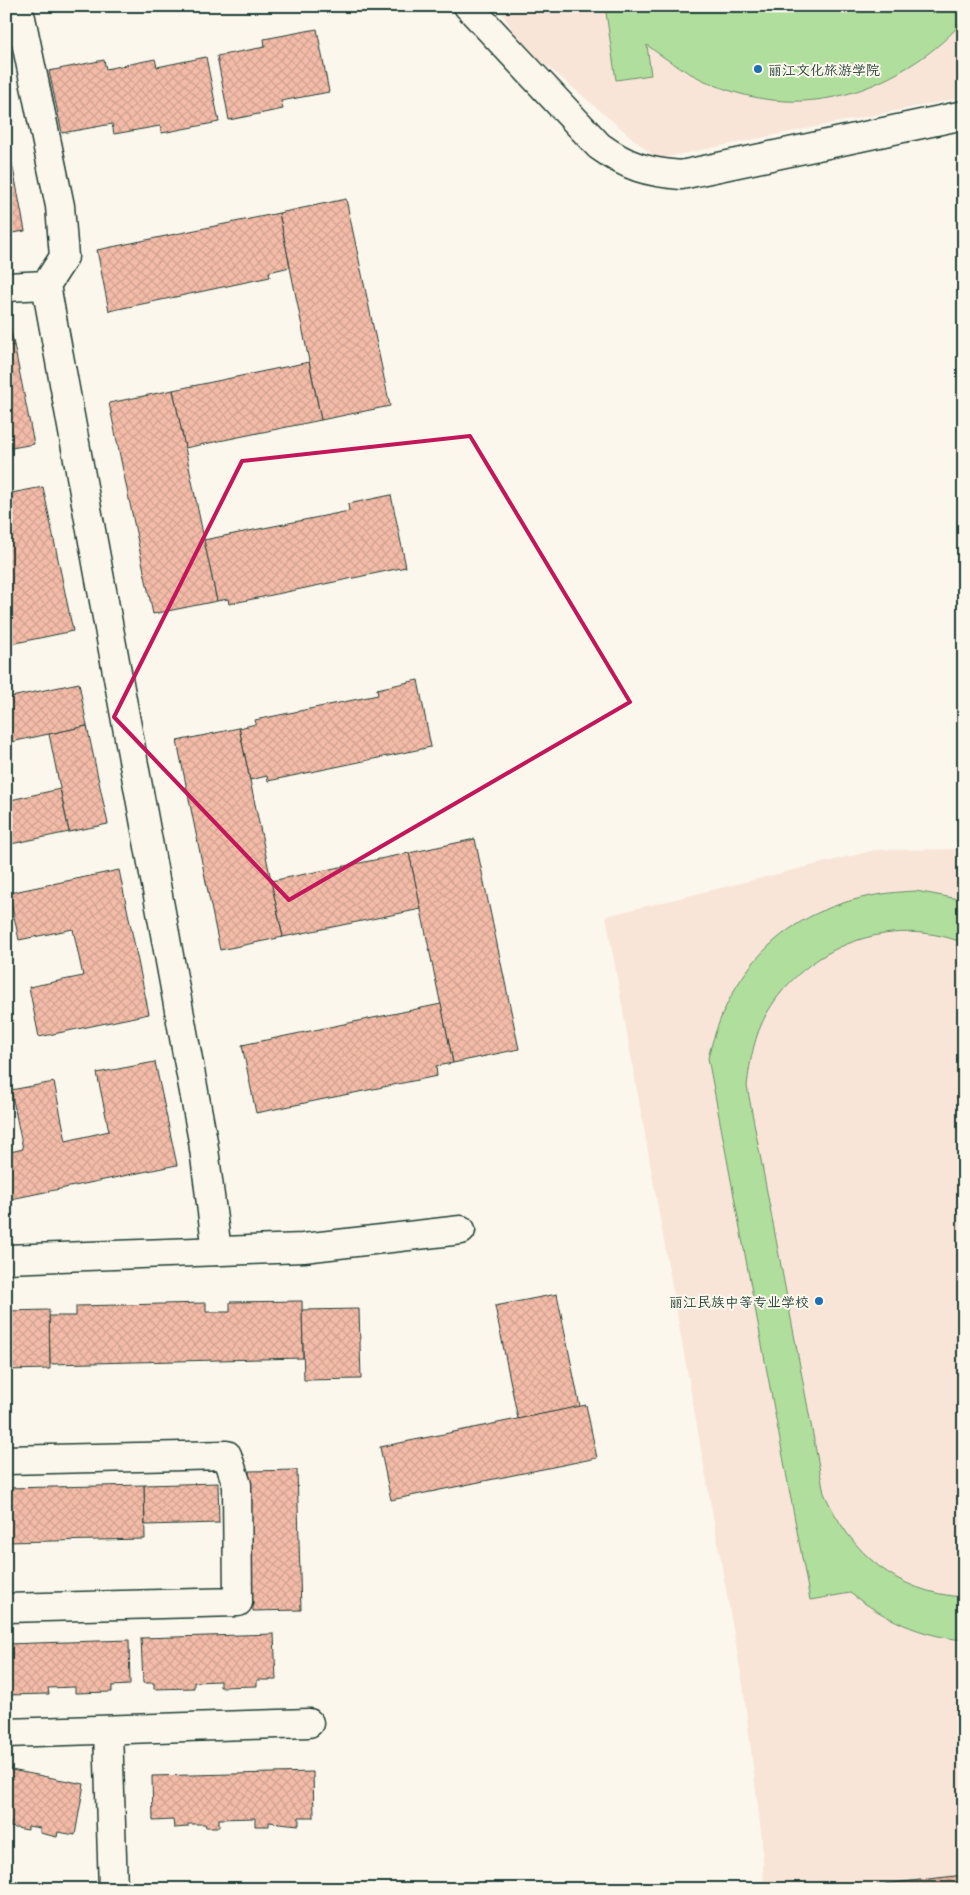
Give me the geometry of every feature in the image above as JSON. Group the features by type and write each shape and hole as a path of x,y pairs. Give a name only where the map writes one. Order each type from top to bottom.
{"street":[{"path":"468,6 599,146 632,167 651,172 681,175 964,114"},
{"path":"6,13 21,18 60,206 64,257 46,285 203,1141 216,1251"},
{"path":"6,287 46,285"},
{"path":"6,1259 303,1248 461,1230"},
{"path":"6,1460 227,1455 237,1485 238,1602 6,1608"},
{"path":"6,1733 309,1722"},
{"path":"108,1730 114,1889"}],"highlighted area":[{"path":"470,436 630,702 289,900 114,717 242,461"}],"shaded area":[{"name":"丽江文化旅游学院","path":"498,6 964,6 964,97 657,159 519,42"},
{"name":"丽江民族中等专业学校","path":"964,849 964,1889 764,1889 762,1841 743,1685 606,916 875,850"}],"green space":[{"path":"605,6 964,6 964,17 952,33 941,43 891,77 856,91 820,99 785,101 749,96 715,85 680,68 647,45 651,75 616,80"},
{"path":"916,891 964,900 964,943 936,935 907,932 879,935 852,942 827,954 804,970 784,990 767,1013 751,1058 747,1086 824,1493 835,1515 848,1534 862,1551 879,1566 917,1588 940,1594 964,1597 964,1640 933,1635 904,1625 876,1611 850,1593 810,1600 708,1058 720,1020 736,987 756,959 780,936 809,917 841,904 877,895"}],"building":[{"path":"317,29 329,92 281,101 283,109 229,120 217,56 265,47 264,39"},
{"path":"206,57 219,122 162,133 160,126 114,134 112,124 62,133 49,71 104,60 106,69 155,59 157,67"},
{"path":"12,163 25,231 6,234 6,164"},
{"path":"346,199 390,406 321,420 279,213"},
{"path":"279,213 290,267 269,272 270,277 109,311 97,250"},
{"path":"6,309 14,345 6,347"},
{"path":"14,345 34,444 6,449 6,347"},
{"path":"309,362 321,420 185,448 173,390"},
{"path":"173,390 217,601 153,614 109,403"},
{"path":"43,487 73,631 6,645 6,494"},
{"path":"391,495 406,567 229,604 228,599 217,601 204,540 349,511 348,504"},
{"path":"418,680 431,747 268,781 267,776 250,780 239,728 256,724 255,720 378,695 377,689"},
{"path":"79,683 87,726 6,743 6,698"},
{"path":"87,726 108,824 69,832 49,734"},
{"path":"239,728 283,937 220,950 177,741"},
{"path":"60,789 69,832 6,845 6,801"},
{"path":"475,839 519,1049 453,1063 409,853"},
{"path":"409,853 421,909 283,937 271,881"},
{"path":"119,870 149,1014 39,1037 29,987 83,976 73,929 19,940 9,893"},
{"path":"441,1004 453,1063 436,1066 437,1076 256,1113 242,1045"},
{"path":"155,1062 177,1165 6,1200 6,1153 23,1149 11,1090 54,1082 66,1141 109,1131 97,1073"},
{"path":"557,1294 580,1407 518,1419 495,1306"},
{"path":"302,1301 303,1358 50,1364 49,1316 76,1316 76,1306 206,1303 206,1312 230,1312 230,1302"},
{"path":"359,1309 361,1379 304,1380 302,1310"},
{"path":"49,1310 50,1369 6,1370 6,1311"},
{"path":"586,1405 597,1458 391,1500 380,1447"},
{"path":"297,1470 301,1610 253,1611 249,1471"},
{"path":"218,1483 219,1523 145,1525 144,1485"},
{"path":"144,1485 145,1539 6,1542 6,1488"},
{"path":"274,1634 276,1680 257,1680 257,1686 220,1687 220,1681 194,1682 194,1688 154,1689 154,1683 143,1683 141,1638"},
{"path":"129,1640 130,1685 112,1686 112,1692 75,1693 75,1687 48,1688 49,1694 9,1695 9,1689 6,1689 6,1644"},
{"path":"6,1769 84,1784 75,1835 58,1832 57,1837 40,1833 40,1828 28,1826 28,1830 10,1827 11,1823 6,1822"},
{"path":"313,1772 314,1817 299,1817 299,1825 269,1822 269,1826 255,1826 255,1818 219,1819 219,1827 206,1827 205,1824 188,1824 188,1827 174,1828 173,1820 153,1821 152,1776"},
{"path":"964,1875 964,1889 886,1889 885,1884"}],"place":[{"name":"丽江文化旅游学院","path":"758,69"},
{"name":"丽江民族中等专业学校","path":"819,1301"}]}
